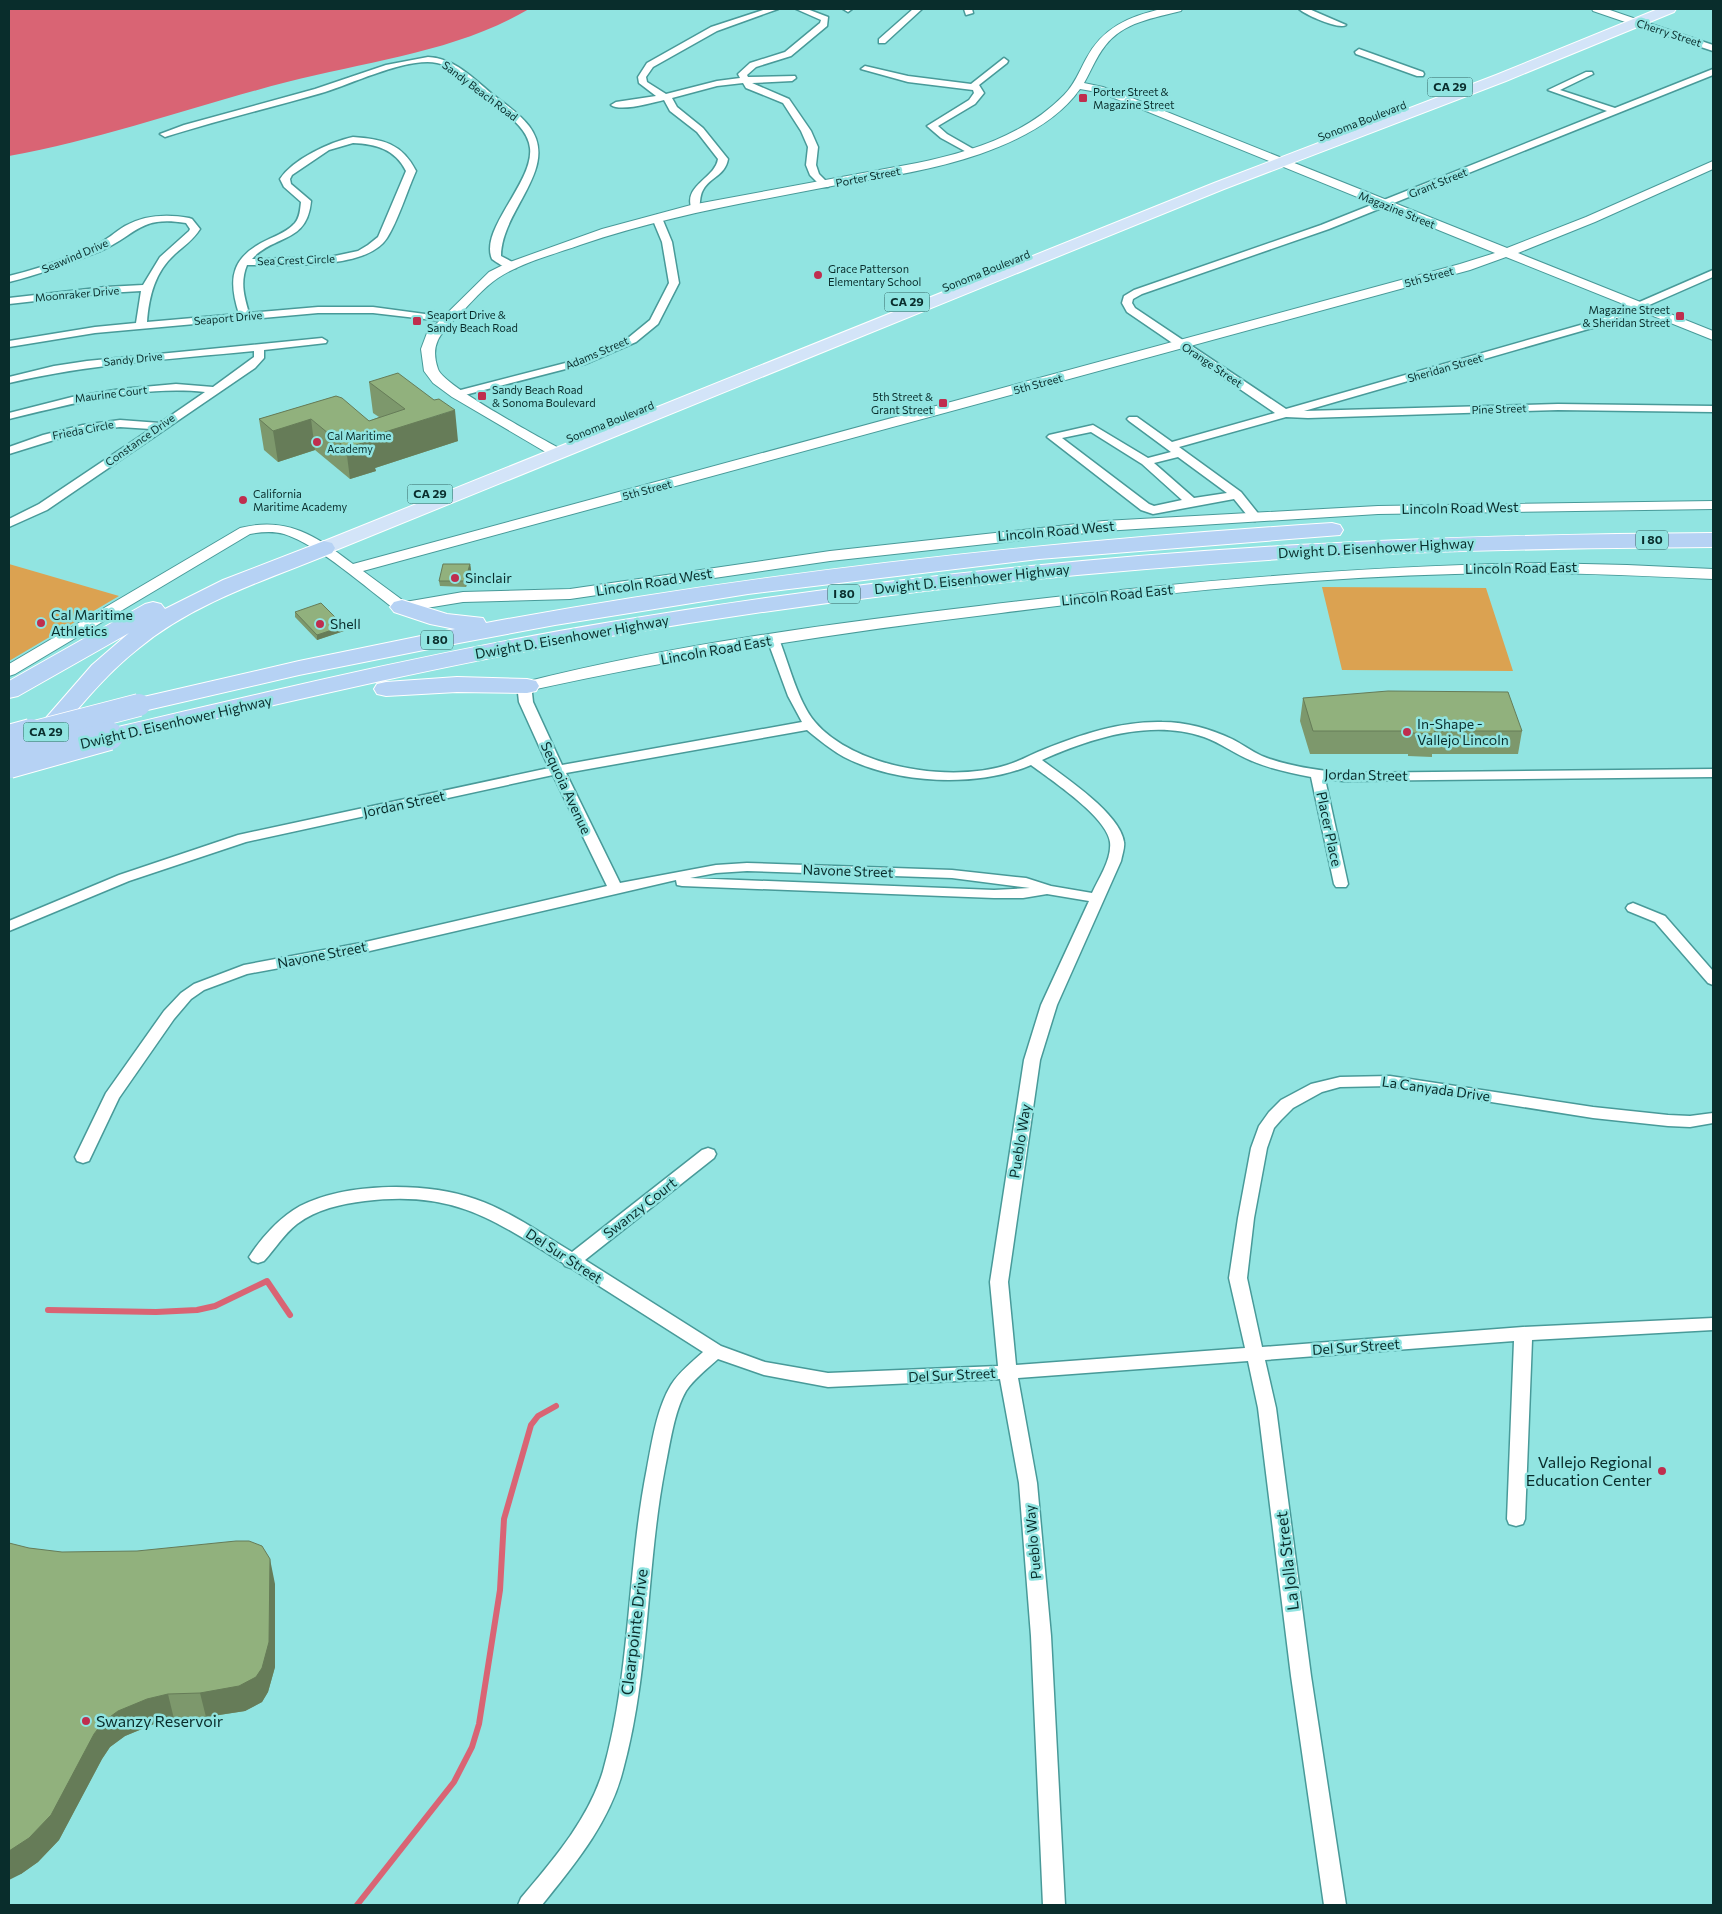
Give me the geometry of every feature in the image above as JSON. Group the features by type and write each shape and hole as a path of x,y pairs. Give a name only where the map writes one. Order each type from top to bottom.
{"highway":[{"name":"Dwight D. Eisenhower Highway","path":"9,739 140,705 297,669 553,618 737,589 976,558 1222,537 1458,525 1713,522"},
{"path":"1591,540 1651,548 1713,552"},
{"name":"Dwight D. Eisenhower Highway","path":"9,764 109,736 518,646 698,615 820,597 1068,569 1226,556 1466,543 1713,540"},
{"name":"CA 29","path":"9,691 156,607 223,576 318,544"},
{"name":"CA 29","path":"9,768 33,746 103,667 143,632 217,592 318,544"},
{"path":"402,607 438,620 471,623 644,595 737,589"},
{"path":"192,694 283,663 386,640 399,633 407,624 402,607"},
{"path":"109,736 182,726 409,686 476,684 528,686"}],"main road":[{"name":"Sonoma Boulevard","path":"318,544 554,451 1274,160 1501,78 1669,9"}],"street":[{"path":"695,208 694,198 698,188 719,170 723,164 723,159 700,130 673,110 667,98 653,91 644,83 642,77 650,65 714,29 774,9"},
{"path":"800,9 824,19 824,24 788,54 753,65 742,74 748,86 780,97 786,101 806,131 813,148 811,165 815,175 824,185"},
{"path":"882,41 918,9"},
{"name":"Porter Street","path":"512,266 606,232 695,208 917,167 972,152 1023,132 1048,116 1080,86 1095,51 1110,34 1144,17 1176,9"},
{"path":"1303,9 1342,25"},
{"name":"Cherry Street","path":"1597,9 1713,48"},
{"path":"1359,52 1420,74"},
{"name":"Sandy Beach Road","path":"164,134 339,84 392,66 427,60 445,62 514,116 524,127 535,146 536,154 532,169 501,227 495,251 496,257 512,266"},
{"path":"972,87 1004,61"},
{"path":"866,69 908,78 976,87 979,93 972,102 932,126 944,136 972,152"},
{"name":"Grant Street","path":"1141,317 1131,310 1127,303 1128,298 1138,292 1325,228 1713,72"},
{"path":"1589,74 1552,90 1616,111"},
{"path":"616,105 637,104 667,98 708,86 792,78"},
{"name":"Magazine Street","path":"1080,86 1100,89 1713,336"},
{"name":"Sea Crest Circle","path":"243,262 330,260 361,253 372,247 382,238 411,171 406,160 396,151 370,141 353,140 326,148 289,174 285,179 287,185 306,202 305,217 301,225 294,231 257,248 249,253 243,262 236,289 245,317"},
{"name":"5th Street","path":"351,570 1183,345 1507,254 1576,226 1713,165"},
{"name":"Seawind Drive","path":"9,279 64,263 106,244 129,228 147,220 176,218 189,221 195,230 190,237 164,259 145,288 141,326"},
{"name":"Adams Street","path":"457,394 582,362 632,340 654,322 674,283 668,242 658,218"},
{"path":"512,266 494,275 483,284 434,333 428,344 431,372 438,380 457,394 554,451"},
{"name":"Sheridan Street","path":"1146,462 1284,413 1593,325 1639,307 1713,273"},
{"name":"Moonraker Drive","path":"9,300 78,292 145,288"},
{"name":"Seaport Drive","path":"9,344 76,333 318,310 348,309 391,312 447,320"},
{"name":"Orange Street","path":"1141,317 1284,413"},
{"name":"Sandy Drive","path":"9,380 54,369 88,364 322,341"},
{"name":"Constance Drive","path":"9,523 43,507 255,362 259,358 259,347"},
{"name":"Maurine Court","path":"9,416 91,396 182,387 214,390"},
{"path":"1357,393 1381,412"},
{"name":"Pine Street","path":"1284,413 1308,415 1558,407 1713,409"},
{"path":"1133,419 1237,496 1255,517"},
{"name":"Frieda Circle","path":"9,451 62,431 90,426 120,422 160,426"},
{"path":"1191,502 1146,462 1093,428 1053,437 1145,508 1154,510 1191,502 1237,496"},
{"name":"Lincoln Road West","path":"402,607 463,597 570,594 770,564 998,536 1104,526 1378,510 1713,505"},
{"path":"9,671 245,531 259,527 294,531 318,544 402,607"},
{"name":"Lincoln Road East","path":"528,686 580,674 773,639 902,620 1130,592 1380,572 1557,567 1713,574"},
{"path":"773,639 800,707 810,725 831,745 856,757 884,767 926,774 955,775 1000,771 1032,759"},
{"name":"Sequoia Avenue","path":"528,686 525,693 526,702 580,819 615,888"},
{"name":"Jordan Street","path":"9,926 112,883 194,853 243,838 558,770 810,725"},
{"name":"Jordan Street","path":"1032,759 1073,743 1106,733 1156,725 1203,732 1226,741 1257,758 1300,772 1343,777 1713,773"},
{"name":"Pueblo Way","path":"1032,759 1098,811 1111,828 1117,841 1114,861 1049,1005 1032,1060 999,1282 1008,1372 1028,1483 1041,1636 1054,1905"},
{"name":"Placer Place","path":"1318,774 1341,884"},
{"name":"Navone Street","path":"83,1156 112,1097 169,1015 186,996 199,987 244,970 361,948 648,881 754,883 1004,894 1023,894 1048,890 1097,898"},
{"path":"1632,908 1660,919 1712,977"},
{"name":"La Canyada Drive","path":"1246,1218 1259,1148 1267,1126 1287,1104 1301,1095 1317,1088 1340,1082 1390,1081 1595,1113 1673,1121 1713,1118"},
{"name":"Swanzy Court","path":"571,1262 708,1154"},
{"name":"Del Sur Street","path":"258,1257 291,1220 311,1208 347,1197 404,1193 456,1199 483,1208 506,1219 571,1262 715,1351 764,1368 828,1380 1008,1372 1523,1334 1713,1324"},
{"name":"La Jolla Street","path":"1246,1218 1238,1278 1267,1408 1301,1676 1335,1905"},
{"path":"1516,1518 1523,1334"},
{"name":"Clearpointe Drive","path":"529,1905 574,1846 602,1801 613,1772 625,1709 651,1488 668,1417 679,1388 715,1351"}],"shaded area":[{"path":"9,9 529,9 501,24 472,36 411,54 287,82 79,141 9,156"},
{"name":"Cal Maritime Athletics","path":"9,564 119,596 9,661"},
{"path":"1322,587 1486,588 1513,671 1342,670"}],"building":[{"path":"398,373 434,400 439,399 455,410 369,437 372,440 346,448 311,419 273,431 259,419 336,396 342,398 369,421 405,409 369,382"},
{"path":"443,564 470,564 465,581 439,581"},
{"name":"Shell","path":"321,603 344,626 317,635 295,612"},
{"path":"1388,691 1508,692 1522,731 1434,731 1436,734 1412,733 1411,731 1313,731 1303,698"},
{"name":"Swanzy Reservoir","path":"249,1541 262,1546 270,1559 269,1642 262,1668 256,1677 239,1686 200,1693 168,1694 147,1699 118,1711 103,1722 94,1734 51,1815 29,1838 9,1851 9,1543 29,1548 62,1552 137,1551"}],"waterway":[{"path":"48,1310 156,1312 197,1310 215,1306 267,1281 290,1315"},
{"path":"357,1905 454,1782 472,1747 479,1724 500,1590 504,1519 531,1425 538,1416 556,1406"}],"place":[{"name":"Porter Street & Magazine Street","path":"1083,98"},
{"name":"Grace Patterson Elementary School","path":"818,275"},
{"name":"Magazine Street & Sheridan Street","path":"1680,316"},
{"name":"Seaport Drive & Sandy Beach Road","path":"417,321"},
{"name":"Sandy Beach Road & Sonoma Boulevard","path":"482,396"},
{"name":"5th Street & Grant Street","path":"943,403"},
{"name":"Cal Maritime Academy","path":"317,442"},
{"name":"California Maritime Academy","path":"243,500"},
{"name":"Sinclair","path":"455,578"},
{"name":"Cal Maritime Athletics","path":"41,623"},
{"name":"Shell","path":"320,624"},
{"name":"In-Shape - Vallejo Lincoln","path":"1407,732"},
{"name":"Vallejo Regional Education Center","path":"1662,1471"},
{"name":"Swanzy Reservoir","path":"86,1721"}]}
